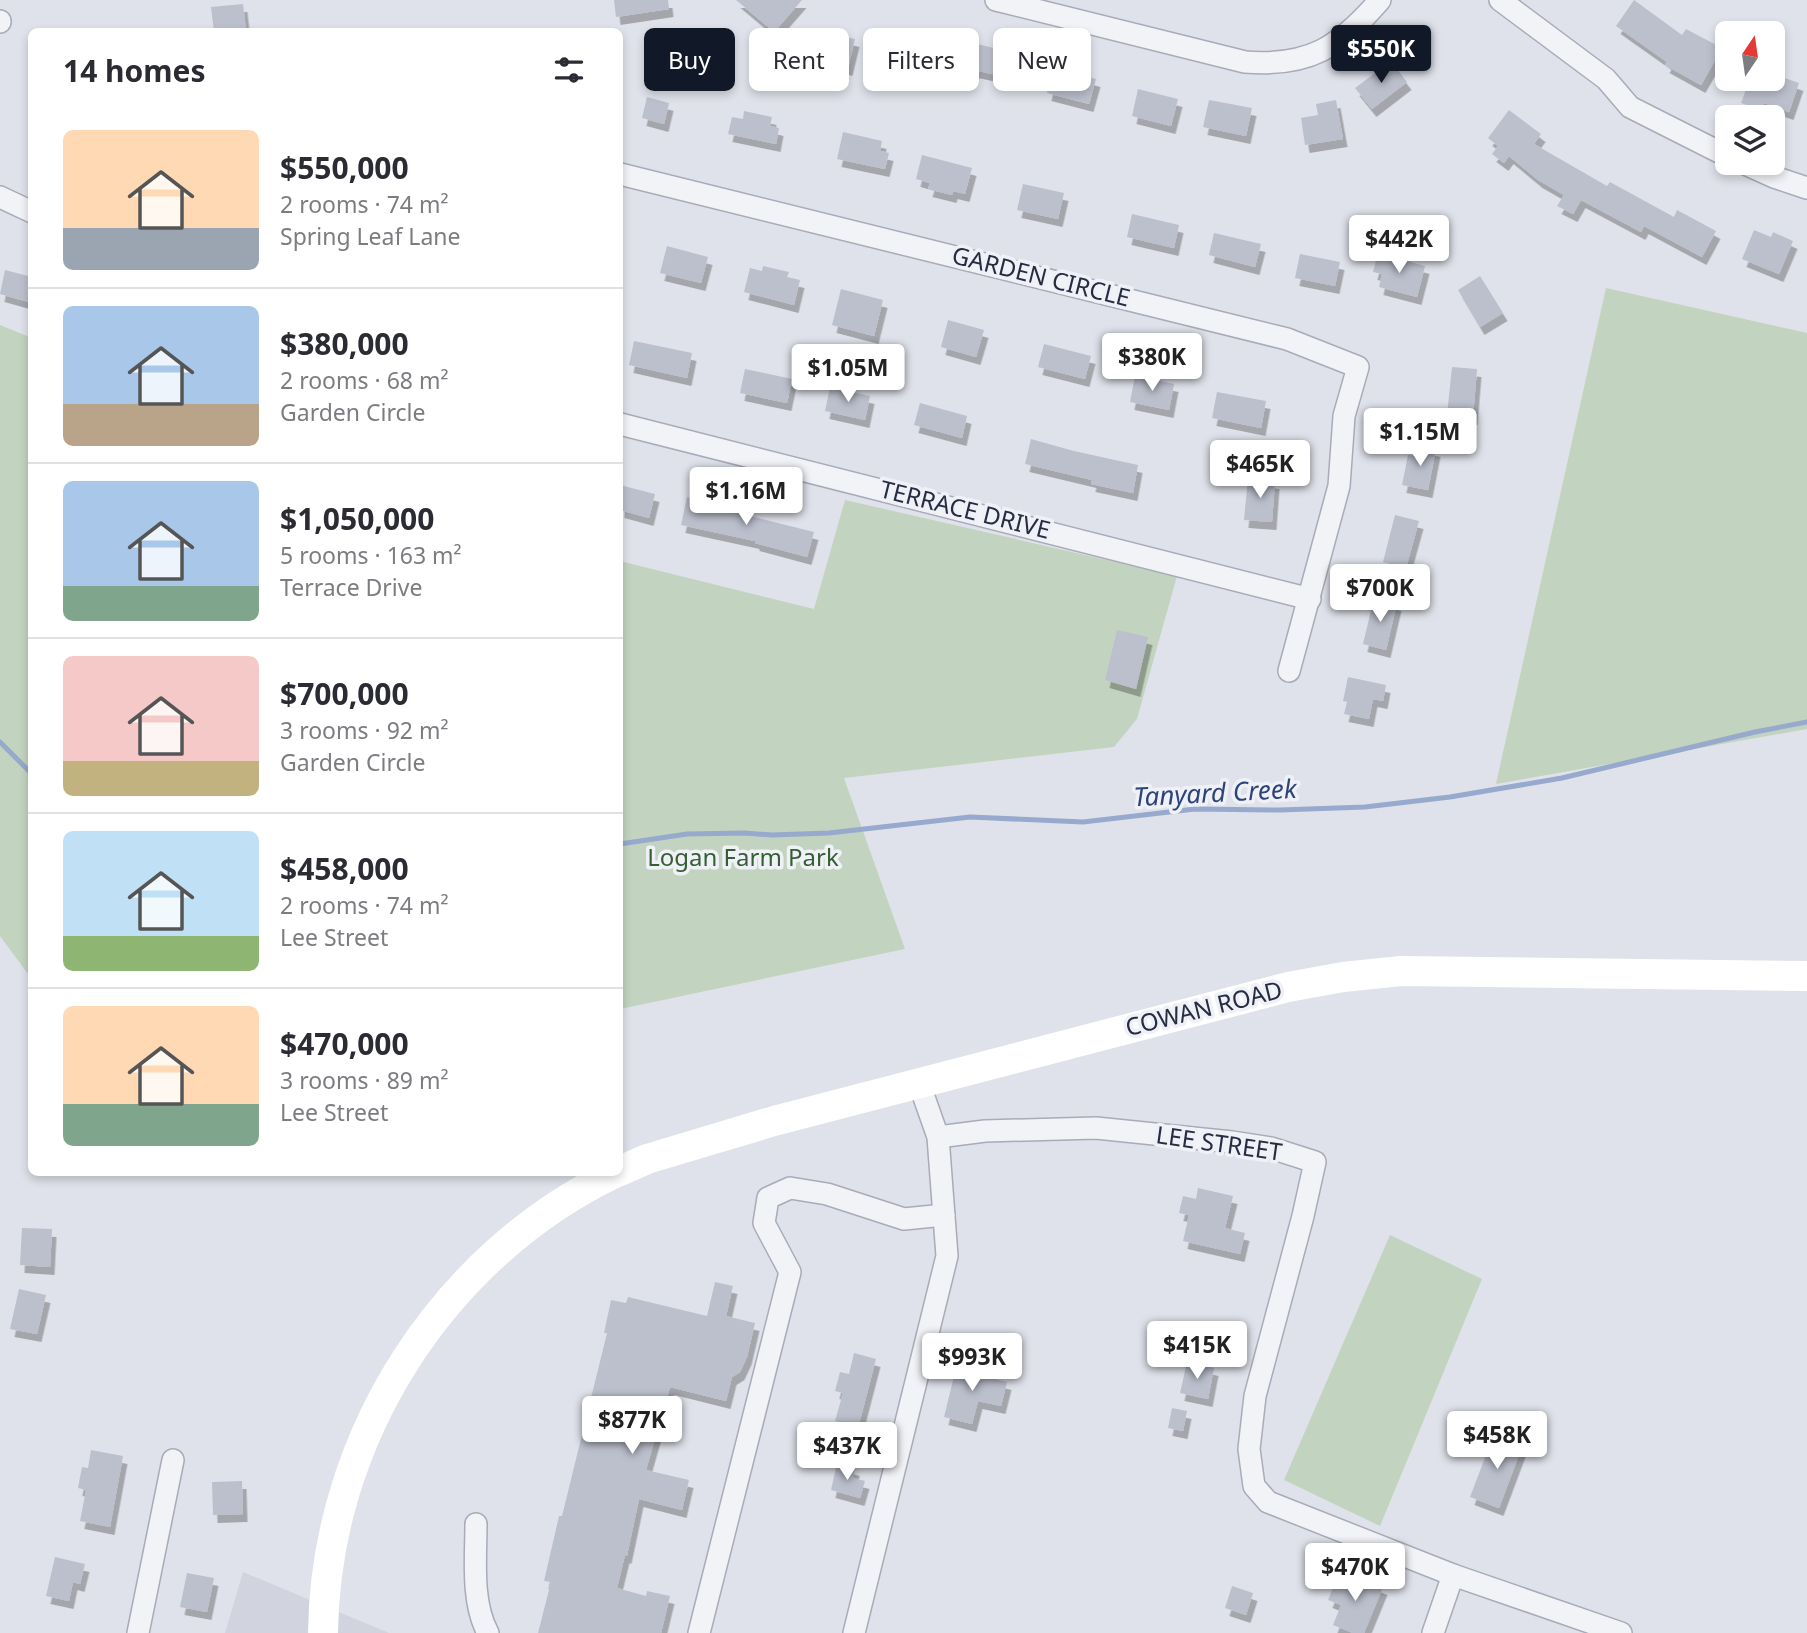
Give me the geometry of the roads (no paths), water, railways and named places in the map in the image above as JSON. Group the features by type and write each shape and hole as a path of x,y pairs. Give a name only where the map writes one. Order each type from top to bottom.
{"main road":[{"name":"COWAN ROAD","path":"623,1170 647,1158 707,1140 919,1083 1288,987 1343,977 1401,971 1482,970 1807,976"},
{"name":"COWAN ROAD","path":"323,1633 328,1563 350,1472 403,1361 454,1295 495,1254 540,1218 610,1176"}],"street":[{"path":"996,0 1245,62 1273,64 1301,59 1327,48 1357,26 1380,0"},
{"path":"1500,0 1606,79 1630,107 1715,150"},
{"name":"GARDEN CIRCLE","path":"623,175 1287,339 1359,367 1344,416 1339,486 1289,671"},
{"path":"1770,175 1807,188"},
{"path":"0,197 28,210"},
{"name":"TERRACE DRIVE","path":"623,425 1310,599"},
{"path":"855,1633 947,1256 939,1137 919,1083"},
{"name":"LEE STREET","path":"939,1137 985,1131 1096,1128 1271,1148 1315,1162 1255,1396 1249,1450 1254,1486 1268,1502 1453,1575 1621,1633"},
{"path":"699,1633 790,1272 764,1223 768,1198 790,1188 827,1194 904,1219 944,1215"},
{"path":"138,1633 173,1460"},
{"path":"476,1524 476,1583 483,1623 488,1633"},
{"path":"1433,1633 1453,1575"}],"waterway":[{"name":"Tanyard Creek","path":"623,844 687,834 829,833 970,817 1083,822 1195,809 1365,807 1450,797 1562,778 1807,722"},
{"name":"Tanyard Creek","path":"0,742 28,770"}],"park label":[{"name":"Logan Farm Park","path":"743,858"}]}
